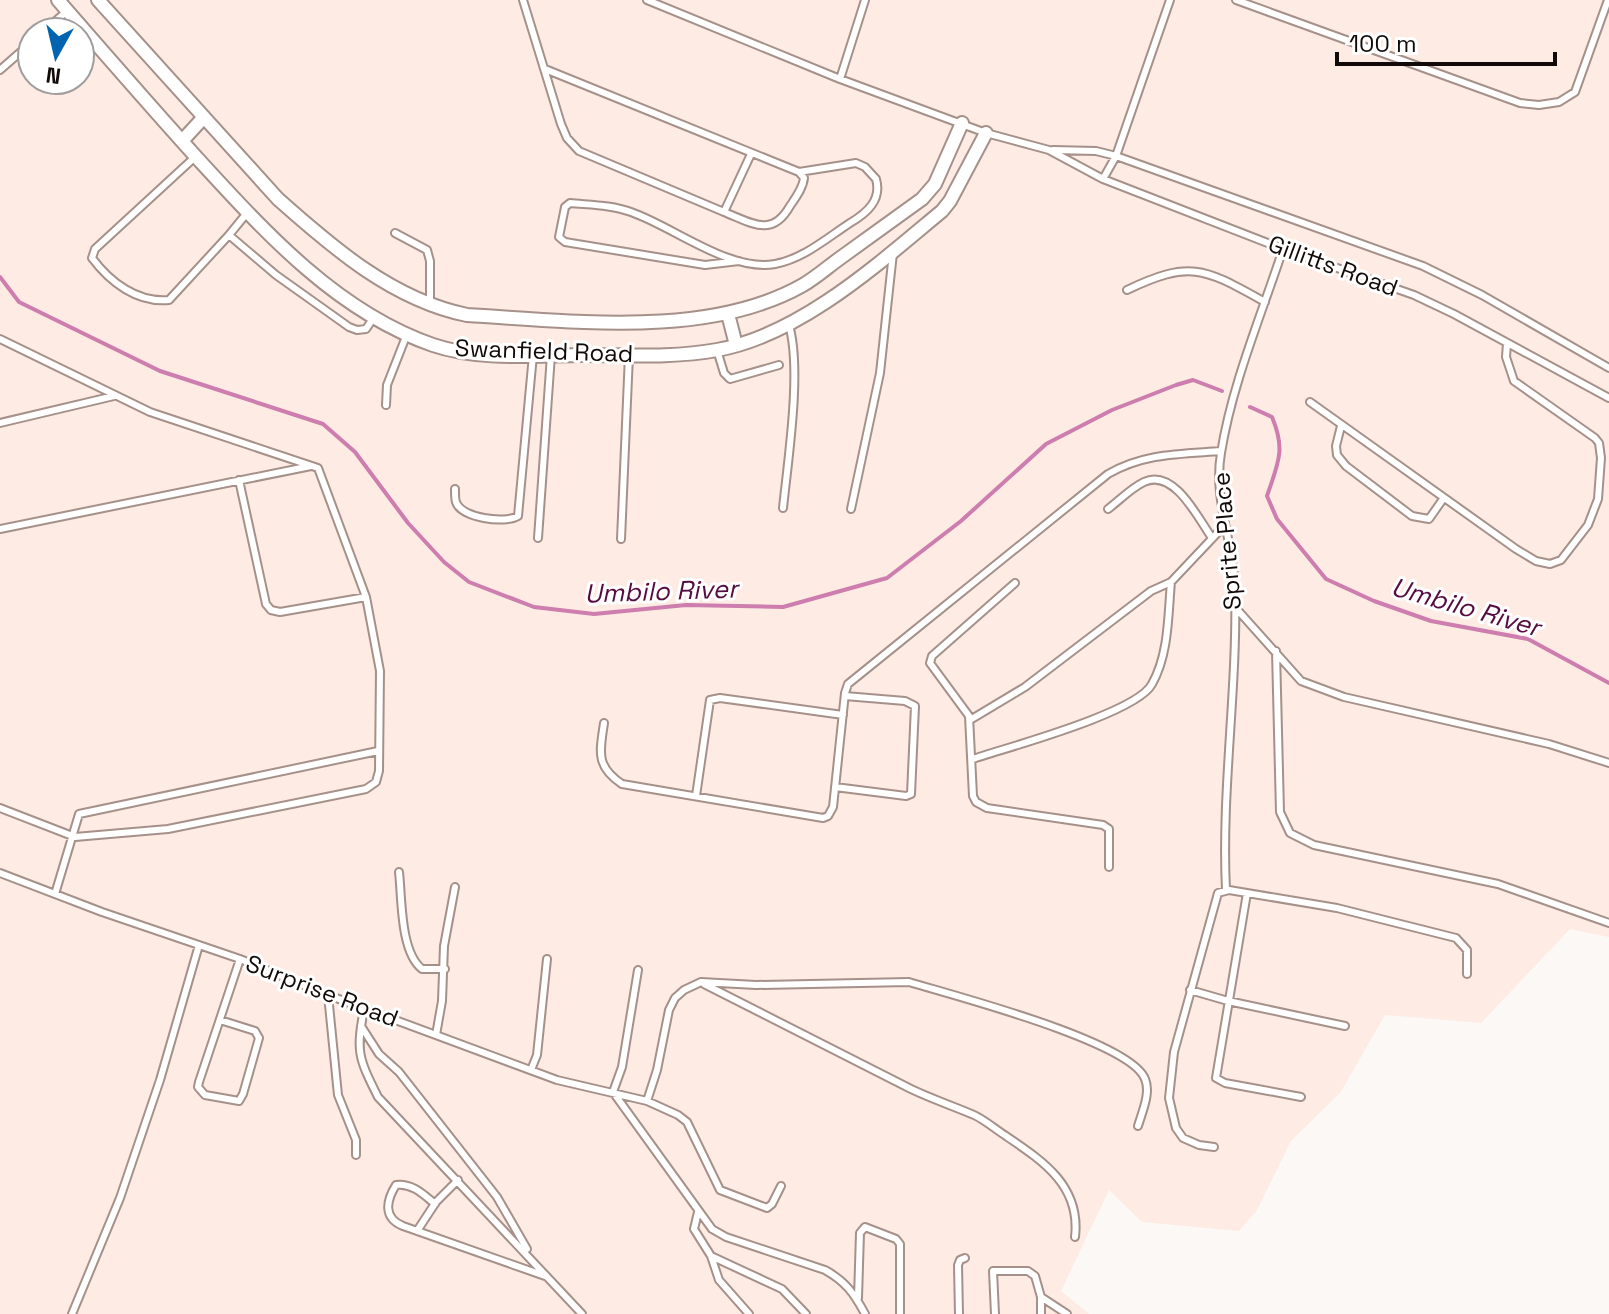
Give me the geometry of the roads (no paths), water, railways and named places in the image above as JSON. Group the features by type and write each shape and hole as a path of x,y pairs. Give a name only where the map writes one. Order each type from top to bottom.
{"street":[{"name":"Swanfield Road","path":"58,0 182,141 305,268 374,317 434,346 466,353 629,355 717,350 753,341 789,325 855,280 942,211 986,133"},
{"name":"Swanfield Road","path":"98,0 278,199 310,228 377,278 430,305 467,315 681,320 728,314 769,301 804,284 922,199 935,184 962,123"},
{"path":"182,141 204,117"},
{"path":"839,259 855,280"},
{"path":"728,314 736,345"}],"lane":[{"path":"523,0 561,124 567,138 579,151 758,225 782,221 805,182 799,172"},
{"name":"Gillitts Road","path":"647,0 840,79 986,133 1049,150 1103,179 1283,249 1414,295 1609,398"},
{"path":"840,79 865,0"},
{"path":"1103,179 1116,156 1170,0"},
{"path":"1236,0 1520,103 1539,105 1559,102 1575,92 1608,0"},
{"path":"61,16 67,11"},
{"path":"0,70 16,56"},
{"path":"545,69 799,172 856,163 865,167 876,179 877,197 868,210 796,258 773,265 739,261 705,265 565,242 559,237 565,207 570,203 632,212 739,261"},
{"name":"Gillitts Road","path":"1049,150 1096,151 1116,156 1423,266 1482,295 1609,368"},
{"path":"724,212 751,154"},
{"path":"196,156 95,249 92,258 115,284 164,300 173,296 248,212"},
{"path":"395,233 427,250 430,305"},
{"path":"229,235 276,275 349,327 366,329 374,317"},
{"name":"Sprite Place","path":"1226,890 1225,819 1234,606 1233,567 1219,490 1221,451 1240,378 1283,249"},
{"path":"851,509 880,373 894,250"},
{"path":"1127,290 1159,274 1185,269 1223,279 1265,302"},
{"path":"783,508 793,397 794,347 789,325"},
{"path":"386,405 387,385 407,334"},
{"path":"0,339 150,412 314,465 320,472 366,597 380,671 378,778 366,789 168,829 71,836 0,808"},
{"path":"1310,402 1516,549 1536,561 1550,564 1561,560 1588,525 1598,499 1599,443 1514,381 1506,357 1507,343"},
{"path":"717,350 724,373 730,379 779,365"},
{"path":"455,489 455,501 462,510 495,520 511,520 518,516 533,355"},
{"path":"538,538 551,355"},
{"path":"621,539 629,355"},
{"path":"0,423 114,396"},
{"path":"1341,426 1337,434 1337,455 1346,466 1412,516 1429,519 1443,499"},
{"path":"604,723 600,753 602,764 615,780 631,787 823,818 832,813 848,684 1108,474 1129,462 1154,456 1221,451"},
{"path":"0,529 314,465"},
{"path":"1108,509 1146,481 1157,478 1166,480 1175,487 1212,538"},
{"path":"239,480 266,604 271,610 280,612 366,597"},
{"path":"970,720 1025,687 1151,591 1171,582 1224,526"},
{"path":"973,759 1095,718 1145,694 1153,684 1167,637 1171,582"},
{"path":"1015,583 930,660 931,667 965,709 970,720 972,790 976,802 987,808 1103,825 1109,829 1111,838 1109,867"},
{"path":"1234,606 1276,651 1289,671 1301,681 1319,689 1549,744 1609,763"},
{"path":"1276,651 1280,812 1290,833 1314,845 1498,884 1609,923"},
{"path":"835,787 906,796 911,794 915,706 905,701 845,696"},
{"path":"696,796 710,700 720,698 843,715"},
{"path":"55,894 79,814 378,751"},
{"path":"399,872 406,938 413,959 417,966 425,970 445,969"},
{"name":"Surprise Road","path":"0,873 240,959 364,1009 531,1070 647,1101 684,1118 720,1190 767,1208 781,1186"},
{"path":"436,1035 445,969 444,946 455,887"},
{"path":"1214,1147 1183,1138 1174,1124 1169,1098 1174,1052 1215,897 1226,890 1337,908 1456,938 1467,950 1467,974"},
{"path":"1247,893 1216,1078 1225,1083 1301,1097"},
{"path":"72,1314 130,1169 160,1080 199,945"},
{"path":"220,1020 258,1033 239,1101 205,1095 198,1087 240,959"},
{"path":"531,1070 537,1055 547,959"},
{"path":"638,970 622,1067 613,1092 705,1222 719,1234 836,1276 853,1291 865,1314"},
{"path":"647,1101 657,1070 669,1010 684,990 701,982 802,985 909,982 1067,1031 1131,1062 1146,1080 1147,1091 1138,1126"},
{"path":"701,982 921,1094 976,1116 1038,1157 1060,1180 1075,1213 1075,1237"},
{"path":"1190,990 1345,1026"},
{"path":"328,995 338,1095 356,1140 356,1155"},
{"path":"364,1009 357,1045 364,1070 378,1097 582,1314"},
{"path":"361,1026 379,1054 399,1072 497,1197 533,1259"},
{"path":"417,1231 435,1204 458,1180"},
{"path":"435,1204 409,1185 396,1185 387,1202 389,1215 394,1222 548,1277"},
{"path":"698,1212 694,1229 711,1256 719,1280 749,1314"},
{"path":"858,1302 860,1233 863,1227 867,1227 896,1239 900,1244 900,1314"},
{"path":"711,1256 782,1289 806,1314"},
{"path":"959,1314 958,1265 965,1258"},
{"path":"995,1314 993,1271 1031,1272 1041,1297 1041,1314"},
{"path":"562,1291 576,1314"},
{"path":"1041,1297 1067,1314"}],"waterway":[{"name":"Umbilo River","path":"0,277 19,302 160,371 323,424 355,452 408,523 444,562 469,582 534,607 594,614 686,605 783,607 887,578 961,521 1046,444 1112,410 1176,385 1193,380 1222,391"},
{"name":"Umbilo River","path":"1250,407 1272,417 1279,439 1279,456 1267,496 1277,519 1326,579 1374,601 1431,621 1528,639 1609,683"}]}
